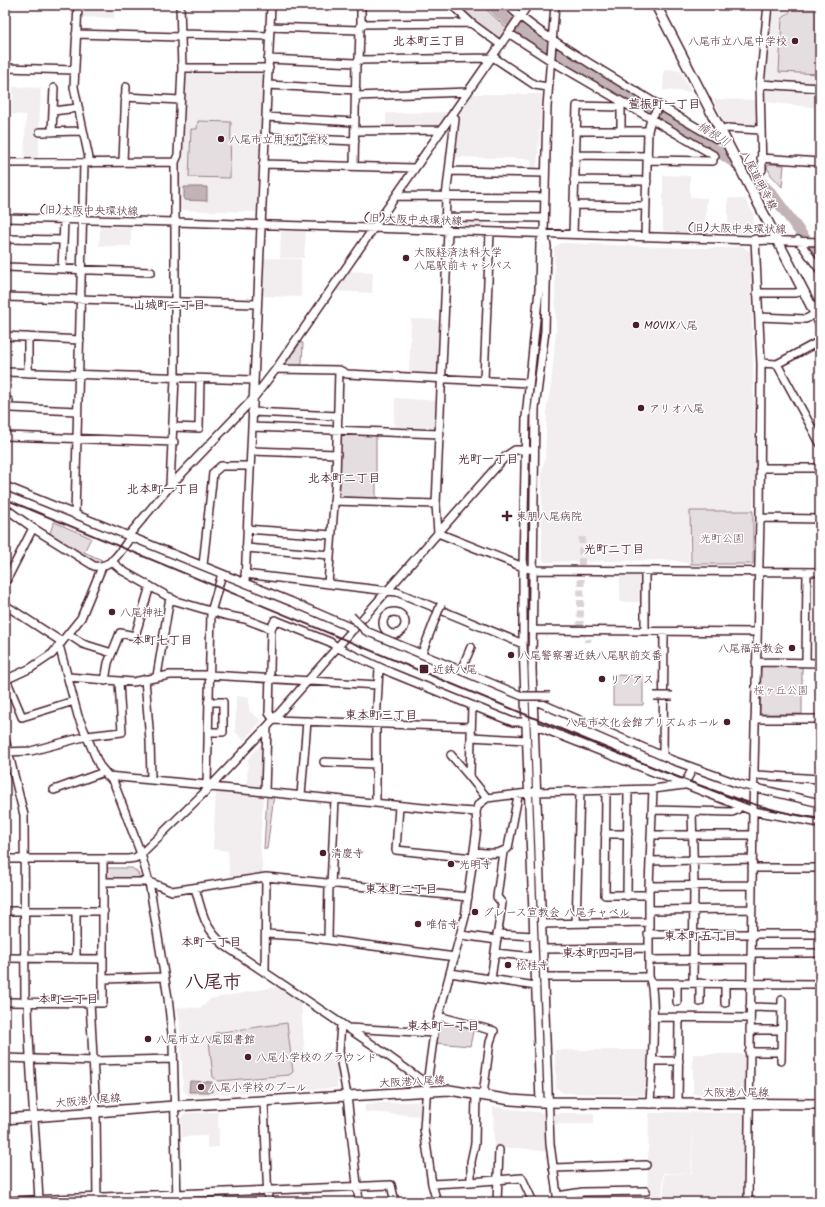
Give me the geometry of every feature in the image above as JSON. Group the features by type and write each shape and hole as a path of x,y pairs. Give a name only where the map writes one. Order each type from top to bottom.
{"main road":[{"name":"八尾道明寺線","path":"656,5 728,148 820,323"},
{"name":"大阪港八尾線","path":"5,1119 174,1106 347,1096 426,1088 544,1102 650,1104 820,1104"}],"street":[{"path":"75,515 83,221 87,163 74,87 78,5"},
{"path":"170,486 174,442 175,378 175,162 178,155 182,68 180,5"},
{"path":"244,582 271,5"},
{"path":"354,166 361,5"},
{"path":"452,5 471,23 501,45"},
{"path":"507,5 520,17 552,41 658,106 717,139 726,128 761,130"},
{"path":"74,701 22,717 6,679 31,668 52,654 81,618 102,567 111,561 170,486 252,400 276,369 441,130 510,34 528,5"},
{"path":"544,1102 544,977 533,701 534,450 536,397 545,331 547,246 544,233 545,173 548,87 555,5"},
{"path":"762,170 760,84 768,5"},
{"path":"269,27 360,27 471,23"},
{"path":"76,34 269,36"},
{"path":"510,34 714,159 575,156"},
{"path":"268,59 358,62 492,58 535,85 548,87"},
{"path":"5,68 74,70"},
{"path":"182,68 269,68"},
{"path":"760,84 820,88"},
{"path":"268,85 356,93 468,92"},
{"path":"123,162 126,87"},
{"path":"52,132 54,88"},
{"path":"125,97 180,100"},
{"path":"573,234 577,106 621,107 621,131"},
{"path":"645,237 648,131 651,119 658,106"},
{"path":"53,111 78,108"},
{"path":"438,533 436,504 442,378 446,231 445,217 455,119 453,115"},
{"path":"266,117 355,122"},
{"path":"355,131 441,130"},
{"path":"576,131 648,131"},
{"path":"40,132 82,132"},
{"path":"265,137 355,141"},
{"path":"761,158 820,162"},
{"path":"5,163 175,162"},
{"path":"263,164 415,168"},
{"path":"449,171 545,173"},
{"path":"574,180 647,181"},
{"path":"396,196 545,197"},
{"path":"574,205 646,206"},
{"path":"445,217 544,218"},
{"name":"(旧)大阪中央環状線","path":"5,218 645,237 776,239 819,243"},
{"path":"62,269 64,220"},
{"path":"484,380 490,232"},
{"path":"544,233 540,244 539,290 529,383 524,450 523,567 524,691 534,957 544,1102 557,1199 583,1192 646,1191"},
{"path":"5,239 63,240"},
{"path":"748,1202 751,909 755,775 756,632 760,518 761,363 755,239"},
{"path":"798,240 820,270"},
{"path":"5,267 151,272"},
{"path":"757,293 796,293 803,290"},
{"path":"5,297 256,304"},
{"path":"759,317 806,319 815,314"},
{"path":"5,336 28,336 80,340"},
{"path":"28,336 28,373"},
{"path":"761,363 777,364 820,340"},
{"path":"777,364 820,443"},
{"path":"276,369 339,370 347,374 529,383"},
{"path":"328,584 337,454 339,370"},
{"path":"5,372 254,380"},
{"path":"174,428 199,428 200,379"},
{"path":"8,403 77,411"},
{"path":"252,412 338,416"},
{"path":"252,427 440,434"},
{"path":"5,436 174,442"},
{"path":"5,859 103,860 135,858 141,854 267,728 506,456 515,450 534,450"},
{"path":"251,451 337,454"},
{"path":"203,566 213,473 221,466 250,466"},
{"path":"760,468 820,468"},
{"path":"5,486 244,582 354,629"},
{"path":"334,501 436,504"},
{"path":"5,508 33,528 94,566 102,567"},
{"path":"760,518 820,519"},
{"path":"5,583 33,528"},
{"path":"247,530 332,535"},
{"path":"438,533 533,570 820,572"},
{"path":"246,548 330,555"},
{"path":"111,561 123,571 170,597 211,612 245,619 271,628"},
{"path":"645,571 645,632"},
{"path":"806,663 807,572"},
{"path":"208,786 208,675 211,612 222,574"},
{"path":"245,574 397,592 523,644"},
{"path":"105,681 112,653 120,633 135,636 150,586"},
{"path":"157,676 170,597"},
{"path":"420,654 441,604"},
{"path":"5,605 60,644 74,701 86,736 98,765 114,783 141,854 148,882 168,998 173,1059 177,1202"},
{"path":"352,616 366,631 420,654 462,668 522,696 550,696"},
{"path":"274,720 269,713 271,628 275,620 330,642 338,648 379,668 472,706 513,722 526,722"},
{"path":"533,630 756,632"},
{"path":"663,756 664,632"},
{"path":"68,634 83,644 112,653"},
{"path":"462,668 471,647"},
{"path":"756,662 820,663"},
{"path":"376,802 376,724 379,668"},
{"path":"68,677 119,682 157,676 208,675 378,685"},
{"path":"145,679 150,741 151,778"},
{"path":"7,752 46,748 86,736 122,732 119,682"},
{"path":"524,691 533,701 693,768 754,788 820,803"},
{"path":"654,696 673,696"},
{"path":"208,702 223,702 223,732 208,732"},
{"path":"470,777 472,706"},
{"path":"755,719 820,719"},
{"path":"274,720 471,727"},
{"path":"301,795 306,721"},
{"path":"534,725 753,811 820,823"},
{"path":"265,792 267,728"},
{"path":"471,737 526,740"},
{"path":"5,739 7,752 24,815 24,911 28,1058 34,1117 38,1201"},
{"path":"450,755 487,798"},
{"path":"324,762 376,764"},
{"path":"684,785 693,768"},
{"path":"54,790 105,774 265,792 376,802 398,806 476,812"},
{"path":"755,775 820,778"},
{"path":"437,1202 432,1184 424,1129 426,1088 434,1033 461,934 468,897 477,828 476,812 478,805 487,798 502,795 518,796 536,792 653,789 684,785"},
{"path":"650,1104 653,1017 648,948 648,922 653,789"},
{"path":"606,790 605,895 649,895"},
{"path":"626,896 628,790"},
{"path":"576,923 580,791"},
{"path":"398,806 396,850 474,855 503,852 508,848 518,796"},
{"path":"328,940 335,799"},
{"path":"653,810 732,812 737,810 740,806"},
{"path":"692,811 694,860 694,960 700,1002"},
{"path":"606,834 628,834"},
{"path":"652,835 753,835"},
{"path":"491,979 502,903 497,897 503,852"},
{"path":"5,1002 103,1003 103,860"},
{"path":"651,860 752,860"},
{"path":"752,868 820,868"},
{"path":"264,972 266,877"},
{"path":"103,882 148,882 162,889 172,891 266,877 468,897"},
{"path":"649,886 752,885"},
{"path":"195,888 205,922 211,934 228,948 341,1025 348,1028 426,1088"},
{"path":"649,910 751,909"},
{"path":"5,911 104,911"},
{"path":"76,911 76,959"},
{"path":"542,924 648,922"},
{"path":"266,934 328,940 455,957"},
{"path":"461,934 497,937 534,936"},
{"path":"648,934 820,934"},
{"path":"543,949 648,948"},
{"path":"495,953 534,957"},
{"path":"649,960 694,960 820,953"},
{"path":"5,958 103,959"},
{"path":"450,973 536,986"},
{"path":"104,979 164,977"},
{"path":"544,977 650,980 677,984 820,984"},
{"path":"725,983 725,1003"},
{"path":"677,984 677,1002"},
{"path":"781,1061 782,1000"},
{"path":"90,1002 95,1061 97,1200"},
{"path":"750,1007 782,1008"},
{"path":"438,1016 494,1032 490,1042 480,1094 475,1143 471,1162 472,1182"},
{"path":"653,1017 750,1018"},
{"path":"678,1104 679,1018"},
{"path":"341,1025 339,1050 347,1096 359,1202"},
{"path":"348,1028 434,1033"},
{"path":"750,1030 781,1030"},
{"path":"749,1052 780,1052"},
{"path":"5,1058 95,1061 173,1059"},
{"path":"652,1060 679,1061"},
{"path":"264,1101 268,1202"},
{"path":"497,1202 499,1150"},
{"path":"553,1168 646,1165"},
{"path":"432,1184 522,1178 532,1202"},
{"path":"5,1201 97,1200 268,1189 391,1185 395,1202"}],"shaded area":[{"path":"84,5 115,6 114,18 80,17 81,8"},
{"name":"八尾市立八尾中学校","path":"772,5 820,5 820,84 769,81 766,78"},
{"name":"八尾市立用和小学校","path":"183,69 265,69 257,212 179,210"},
{"path":"664,69 680,70 691,92 663,90"},
{"path":"13,87 41,88 38,160 24,160 26,115 12,114"},
{"path":"766,87 820,91 820,108 764,102 764,90"},
{"path":"471,94 542,94 537,170 531,170 531,159 453,157 457,115"},
{"path":"713,99 757,100 756,126 726,126"},
{"path":"450,112 439,129 386,129 386,113"},
{"path":"663,175 690,176 690,197 707,198 704,233 663,231"},
{"path":"184,187 207,187 207,201 184,200"},
{"path":"728,198 745,199 754,214 753,233 728,233"},
{"path":"449,219 485,219 484,227 450,226"},
{"path":"100,227 131,227 131,246 99,246"},
{"path":"281,231 306,231 304,258 280,258"},
{"path":"561,243 695,248 728,248 742,246 751,252 755,476 753,511 690,511 689,564 673,560 545,562 542,557 542,468 545,460 547,405 551,386 556,330 554,248"},
{"path":"260,258 301,259 301,297 259,296"},
{"path":"347,271 373,272 372,293 336,291"},
{"path":"411,319 442,320 440,371 437,374 409,373"},
{"path":"395,398 438,401 438,427 434,432 394,429"},
{"path":"620,576 640,576 642,579 642,602 620,602"},
{"path":"236,696 249,697 249,711 262,721 244,740 235,732"},
{"path":"261,744 264,748 264,786 261,789 247,787 248,759"},
{"path":"219,789 264,794 260,841 263,875 230,880 228,851 213,849 216,792"},
{"path":"280,986 301,1000 305,1061 338,1060 341,1077 337,1078 337,1088 189,1096 183,1090 180,1025 177,1007 201,1008 210,999"},
{"path":"555,1050 649,1050 648,1095 563,1093 556,1087"},
{"path":"693,1054 746,1054 746,1094 693,1094"},
{"name":"八尾小学校のプール","path":"190,1081 212,1082 212,1092 189,1092"},
{"path":"422,1101 421,1116 365,1112 365,1104"},
{"path":"493,1107 546,1113 547,1152 521,1148 494,1148"},
{"path":"218,1112 219,1147 207,1148 207,1136 182,1137 181,1118 185,1113"},
{"path":"551,1113 594,1113 594,1124 551,1124"},
{"path":"649,1113 747,1113 745,1202 664,1202 664,1174 691,1174 663,1173 662,1202 647,1202","holes":["693,1125 692,1174 691,1174"]},
{"path":"225,1193 265,1193 266,1202 225,1202"}],"green space":[{"path":"457,5 481,5 508,29 502,39 498,40"},
{"name":"八尾市立八尾中学校","path":"797,5 820,5 820,74 779,72 782,19"},
{"path":"198,121 231,122 230,178 189,177 191,129 197,129"},
{"path":"769,164 784,165 782,187 771,175 767,167"},
{"path":"301,342 303,343 302,363 299,367 287,368 285,365"},
{"path":"341,434 376,434 376,498 338,497"},
{"name":"光町公園","path":"690,511 753,511 753,564 691,564"},
{"path":"54,522 91,538 84,552 102,560 96,564 49,535"},
{"name":"桜ヶ丘公園","path":"761,666 802,666 802,714 760,714"},
{"path":"613,675 643,676 643,705 613,705"},
{"path":"267,795 274,795 267,849 264,849"},
{"path":"106,868 132,868 138,873 140,879 108,879 106,877"},
{"path":"441,1020 474,1027 470,1046 436,1043"},
{"path":"287,1023 293,1072 289,1075 218,1081 213,1077 209,1041 215,1033"}],"waterway":[{"name":"楠根川","path":"491,5 506,19 532,39 719,152 756,178 772,194 820,259"}],"tunnel":[{"path":"582,537 580,628 587,635 588,642"}],"railway":[{"path":"5,499 667,773 723,794 761,806 781,812 820,819"}],"place":[{"name":"八尾市立八尾中学校","path":"795,41"},
{"name":"八尾市立用和小学校","path":"221,139"},
{"name":"大阪経済法科大学 八尾駅前キャンパス","path":"406,258"},
{"name":"MOVIX八尾","path":"636,325"},
{"name":"アリオ八尾","path":"641,408"},
{"name":"東朋八尾病院","path":"507,516"},
{"name":"八尾神社","path":"112,612"},
{"name":"八尾福音教会","path":"792,648"},
{"name":"八尾警察署近鉄八尾駅前交番","path":"511,655"},
{"name":"近鉄八尾","path":"424,669"},
{"name":"リノアス","path":"602,679"},
{"name":"八尾市文化会館プリズムホール","path":"727,722"},
{"name":"清慶寺","path":"323,853"},
{"name":"光明寺","path":"451,864"},
{"name":"グレース宣教会 八尾チャペル","path":"475,912"},
{"name":"唯信寺","path":"418,924"},
{"name":"松桂寺","path":"508,965"},
{"name":"八尾市立八尾図書館","path":"148,1039"},
{"name":"八尾小学校のグラウンド","path":"248,1057"},
{"name":"八尾小学校のプール","path":"201,1087"}],"district":[{"name":"北本町三丁目","path":"429,41"},
{"name":"萱振町一丁目","path":"664,104"},
{"name":"山城町二丁目","path":"169,305"},
{"name":"光町一丁目","path":"488,459"},
{"name":"北本町二丁目","path":"344,478"},
{"name":"北本町一丁目","path":"163,489"},
{"name":"光町二丁目","path":"614,549"},
{"name":"本町七丁目","path":"162,640"},
{"name":"東本町三丁目","path":"381,715"},
{"name":"東本町二丁目","path":"401,889"},
{"name":"東本町五丁目","path":"700,936"},
{"name":"本町一丁目","path":"211,942"},
{"name":"東本町四丁目","path":"598,953"},
{"name":"八尾市","path":"213,981"},
{"name":"本町二丁目","path":"68,999"},
{"name":"東本町一丁目","path":"443,1026"}]}
